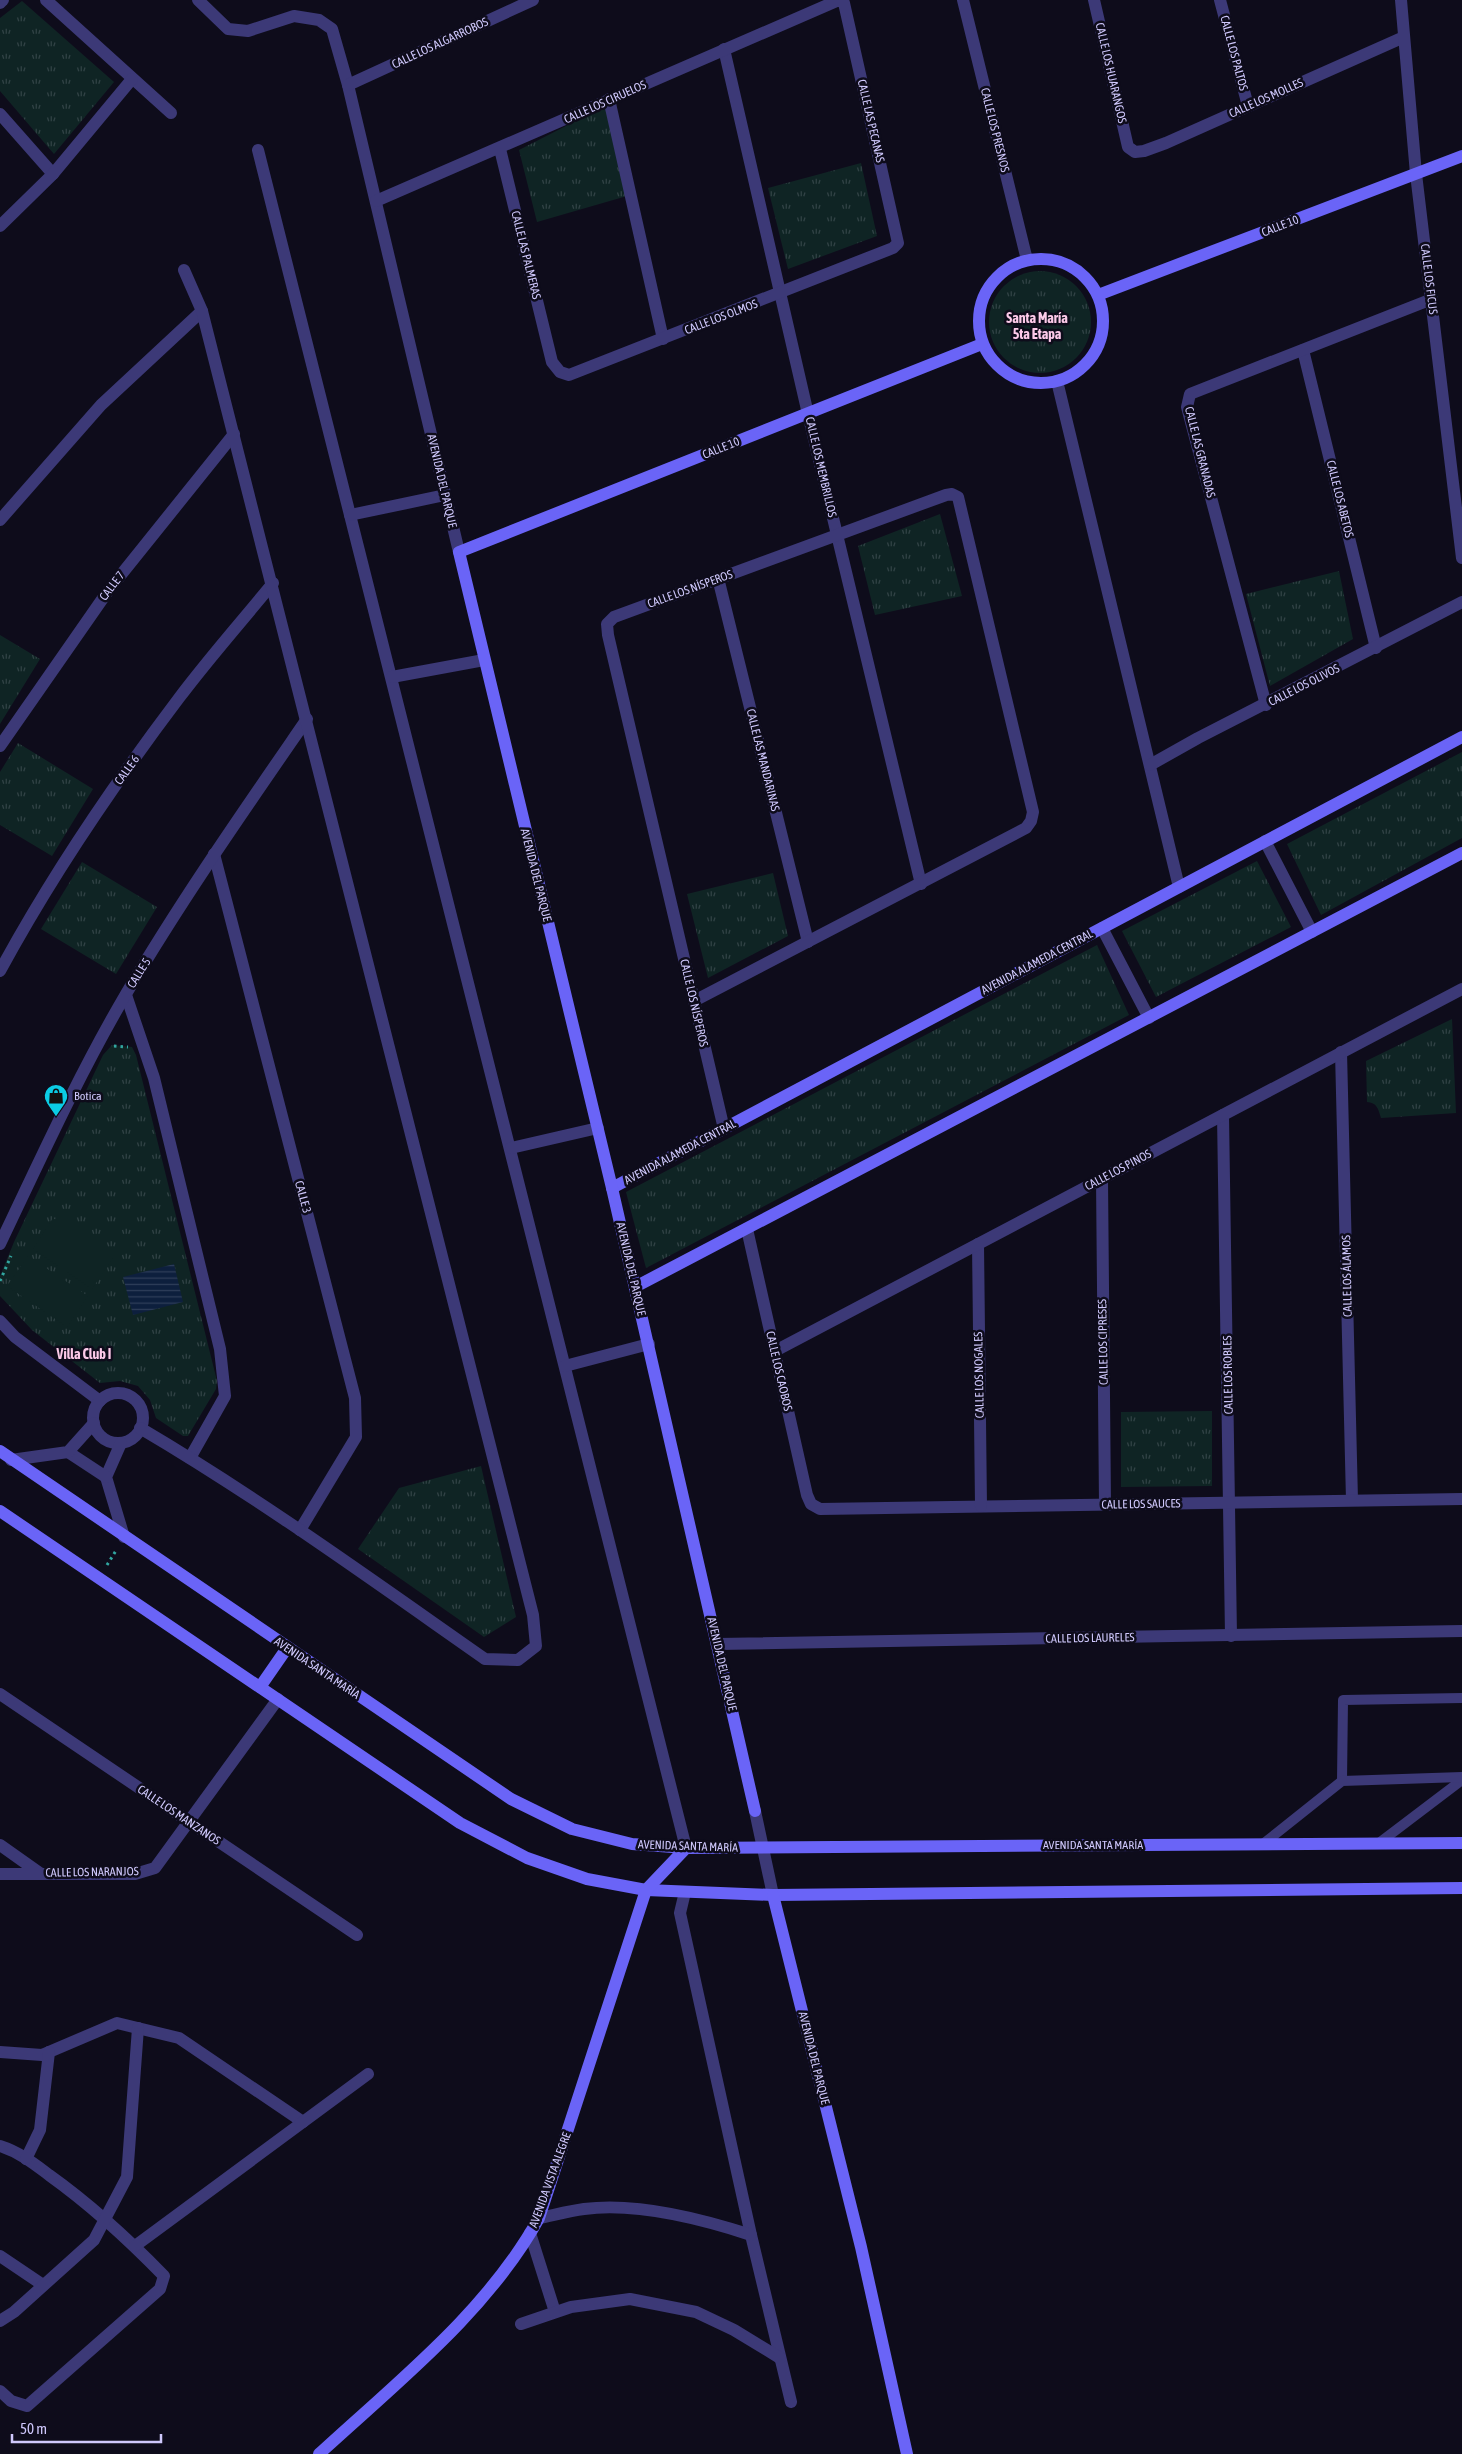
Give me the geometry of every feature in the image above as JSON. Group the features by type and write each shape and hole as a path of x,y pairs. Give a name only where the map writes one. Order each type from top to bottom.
{"street":[{"path":"0,3 4,0"},
{"path":"46,0 171,113"},
{"name":"AVENIDA DEL PARQUE","path":"198,0 228,29 248,31 294,16 319,20 332,29 348,85 484,660 598,1128 718,1644 773,1895 861,2248 906,2454"},
{"name":"CALLE LOS ALGARROBOS","path":"348,85 533,0"},
{"name":"CALLE LAS PECANAS","path":"834,1 839,0 844,3 898,240 898,244 893,248"},
{"name":"CALLE LOS PRESNOS","path":"963,0 1028,260"},
{"name":"CALLE LOS HUARANGOS","path":"1094,0 1128,147"},
{"name":"CALLE LOS PALTOS","path":"1220,0 1248,106"},
{"name":"CALLE LOS FICUS","path":"1401,0 1416,174 1462,558"},
{"name":"CALLE LOS CIRUELOS","path":"376,201 500,149 609,99 834,1"},
{"name":"CALLE LOS MOLLES","path":"1128,147 1135,152 1144,151 1404,37"},
{"name":"CALLE LOS MEMBRILLOS","path":"724,49 808,414 921,884"},
{"path":"0,226 53,174 132,79"},
{"path":"609,99 664,339"},
{"path":"0,114 53,174"},
{"name":"CALLE LAS PALMERAS","path":"500,149 552,362"},
{"path":"258,150 686,1848"},
{"name":"CALLE 10","path":"1098,295 1462,156"},
{"name":"CALLE LOS OLMOS","path":"552,362 560,372 570,375 893,248"},
{"path":"1048,259 1069,265 1086,278 1098,295 1103,316 1101,337 1095,350 1077,372 1057,382 1039,384 1021,381 1005,372 992,360 982,344 978,323 981,302 992,283 1008,268 1028,260 1048,259"},
{"path":"140,1428 190,1458 300,1530 485,1658 518,1660 536,1646 531,1605 273,583 202,311 184,270"},
{"name":"CALLE LAS GRANADAS","path":"1266,705 1187,402 1190,394 1432,299"},
{"path":"0,520 101,405 202,311"},
{"name":"CALLE 10","path":"459,552 982,344"},
{"name":"CALLE LOS ABETOS","path":"1303,350 1376,648"},
{"path":"1057,382 1179,887"},
{"name":"CALLE 7","path":"0,746 108,591 234,434"},
{"name":"CALLE LOS NÍSPEROS","path":"724,1129 607,624 614,617 837,534 946,495 952,494 958,497 1033,812 1032,821 1026,828 921,884"},
{"path":"350,515 445,495"},
{"name":"CALLE LAS MANDARINAS","path":"718,578 808,942"},
{"name":"CALLE 6","path":"0,971 16,941 94,816 180,697 273,583"},
{"name":"CALLE LOS OLIVOS","path":"1150,765 1198,738 1266,705 1460,604"},
{"path":"392,677 484,660"},
{"name":"CALLE 5","path":"0,1244 47,1146 126,995 214,854 307,719"},
{"name":"AVENIDA ALAMEDA CENTRAL","path":"612,1188 1462,737"},
{"path":"1265,841 1312,932"},
{"path":"635,1287 1462,853"},
{"name":"CALLE 3","path":"214,854 355,1398 356,1436 300,1530"},
{"path":"694,1001 921,884"},
{"path":"1102,928 1149,1018"},
{"name":"CALLE LOS PINOS","path":"775,1351 1462,989"},
{"path":"126,995 154,1078 220,1349 224,1396 190,1458"},
{"name":"CALLE LOS ÁLAMOS","path":"1341,1052 1352,1500"},
{"name":"CALLE LOS ROBLES","path":"1223,1115 1231,1636"},
{"path":"511,1148 598,1128"},
{"name":"CALLE LOS CIPRESES","path":"1102,1179 1105,1504"},
{"name":"CALLE LOS CAOBOS","path":"747,1229 807,1495 812,1504 820,1508"},
{"name":"CALLE LOS NOGALES","path":"978,1244 981,1506"},
{"path":"0,1322 15,1337 100,1401"},
{"path":"565,1366 648,1344"},
{"path":"113,1394 128,1396 140,1406 142,1413 140,1428 129,1440 121,1443 107,1440 96,1430 93,1416 100,1401 113,1394"},
{"path":"11,1460 68,1452 94,1423"},
{"path":"106,1477 121,1443"},
{"name":"AVENIDA SANTA MARÍA","path":"0,1451 511,1799 572,1829 632,1844 686,1848 1462,1843"},
{"path":"68,1452 106,1477 124,1537"},
{"name":"CALLE LOS SAUCES","path":"820,1508 1462,1499"},
{"path":"0,1511 460,1823 527,1858 587,1879 646,1890 773,1895 1462,1888"},
{"name":"CALLE LOS LAURELES","path":"718,1644 1462,1631"},
{"path":"260,1687 287,1648"},
{"name":"CALLE LOS MANZANOS","path":"0,1694 357,1935"},
{"name":"CALLE LOS NARANJOS","path":"0,1874 135,1874 155,1868 278,1700"},
{"path":"0,1845 42,1874"},
{"name":"AVENIDA VISTA ALEGRE","path":"319,2454 442,2341 522,2247 539,2218 646,1890 686,1848"},
{"path":"685,1892 680,1913 751,2235 791,2402"},
{"path":"0,2052 42,2055 117,2023 179,2038 303,2122"},
{"path":"0,2321 14,2312 94,2240 127,2177 138,2028"},
{"path":"26,2159 40,2130 49,2052"},
{"path":"134,2246 368,2074"},
{"path":"0,2146 16,2152 76,2195 106,2220 164,2276 160,2289 27,2406 11,2401 0,2391"},
{"path":"539,2218 586,2208 636,2209 716,2223 751,2235"},
{"path":"530,2233 555,2312"},
{"path":"0,2256 43,2285"},
{"path":"521,2324 571,2307 630,2299 696,2312 734,2330 780,2358"}],"lane":[{"path":"1342,1781 1342,1700 1462,1698"},
{"path":"1263,1844 1342,1781 1462,1779"},
{"path":"1379,1843 1462,1779"}],"path":[{"path":"107,1050 116,1045 130,1048"},
{"path":"0,1281 12,1254"},
{"path":"99,1578 124,1537"}],"green space":[{"path":"22,1 114,82 54,154 0,91 0,18"},
{"path":"607,105 627,196 537,222 519,150"},
{"path":"861,163 877,236 788,269 768,188"},
{"path":"1040,271 1059,275 1076,286 1087,303 1091,322 1087,341 1076,358 1059,369 1040,373 1021,369 1004,358 993,341 989,322 993,303 1004,286 1021,275"},
{"path":"940,514 962,596 875,615 858,546"},
{"path":"1339,571 1353,639 1270,686 1246,594"},
{"path":"0,635 40,659 0,724"},
{"path":"18,743 93,789 52,856 0,825 0,772"},
{"path":"1462,752 1462,838 1321,915 1287,844"},
{"path":"1257,861 1291,927 1156,997 1122,931"},
{"path":"82,862 157,907 116,974 41,929"},
{"path":"773,873 788,936 708,978 687,894"},
{"path":"1097,945 1129,1015 646,1268 626,1192"},
{"path":"1452,1019 1456,1113 1381,1118 1377,1107 1367,1102 1366,1061"},
{"path":"112,1045 132,1047 136,1055 217,1381 216,1389 188,1436 183,1436 156,1418 150,1400 138,1386 120,1381 100,1383 32,1330 0,1296 0,1276 14,1242 103,1055"},
{"path":"53,1218 113,1258 92,1289 33,1249"},
{"path":"28,1256 88,1296 67,1327 7,1286"},
{"path":"1212,1411 1212,1486 1121,1487 1121,1412"},
{"path":"481,1466 516,1617 484,1637 358,1549 399,1488"}],"water":[{"path":"174,1264 183,1302 133,1315 123,1277"}],"place":[{"name":"Botica","path":"56,1117"}],"district":[{"name":"Santa María 5ta Etapa","path":"1037,326"},
{"name":"Villa Club I","path":"84,1354"}]}
